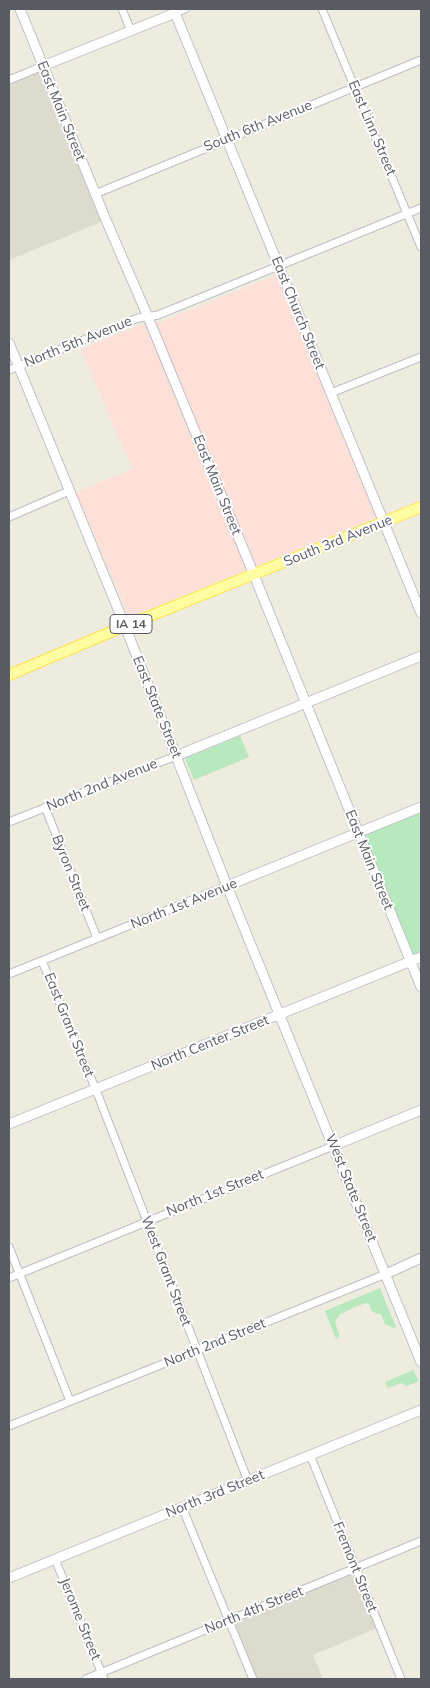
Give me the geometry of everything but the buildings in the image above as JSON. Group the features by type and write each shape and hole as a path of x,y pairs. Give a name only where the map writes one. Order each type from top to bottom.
{"main road":[{"name":"South 3rd Avenue","path":"254,575 421,507"},
{"name":"IA 14","path":"9,675 125,626 254,575"}],"street":[{"name":"East Main Street","path":"20,9 254,575 421,987"},
{"path":"122,9 131,31"},
{"path":"9,80 185,9"},
{"name":"East Linn Street","path":"322,9 421,247"},
{"name":"East Church Street","path":"175,13 421,613"},
{"name":"South 6th Avenue","path":"95,194 421,60"},
{"name":"North 5th Avenue","path":"9,370 138,318 158,315 421,208"},
{"name":"East State Street","path":"9,344 125,626 280,1015"},
{"path":"331,393 421,357"},
{"path":"9,516 69,491"},
{"name":"North 2nd Avenue","path":"9,822 421,656"},
{"name":"North 1st Avenue","path":"9,974 421,807"},
{"name":"Byron Street","path":"45,808 97,938"},
{"name":"North Center Street","path":"9,1124 421,957"},
{"name":"East Grant Street","path":"42,961 96,1090"},
{"name":"West State Street","path":"280,1015 421,1362"},
{"name":"West Grant Street","path":"96,1090 248,1480"},
{"name":"North 1st Street","path":"9,1278 421,1110"},
{"path":"9,1247 70,1402"},
{"name":"North 2nd Street","path":"9,1426 386,1274 421,1258"},
{"name":"North 3rd Street","path":"9,1578 421,1410"},
{"name":"Fremont Street","path":"310,1455 401,1679"},
{"path":"182,1507 253,1679"},
{"name":"North 4th Street","path":"86,1679 103,1676 229,1620 421,1542"},
{"name":"Jerome Street","path":"55,1559 103,1676"}],"shaded area":[{"path":"43,66 106,220 9,260 9,80"},
{"path":"276,275 378,517 129,617 76,492 132,469 81,349 138,326 163,321"},
{"path":"356,1568 380,1627 313,1655 323,1679 253,1679 229,1620"}],"green space":[{"path":"240,736 249,757 194,780 185,758"},
{"path":"421,807 421,957 411,962 358,832"},
{"path":"380,1288 396,1327 385,1324 381,1314 375,1313 371,1310 369,1304 365,1303 340,1314 335,1322 340,1337 336,1339 325,1311"},
{"path":"413,1370 419,1381 407,1386 401,1383 388,1388 385,1382"}]}
